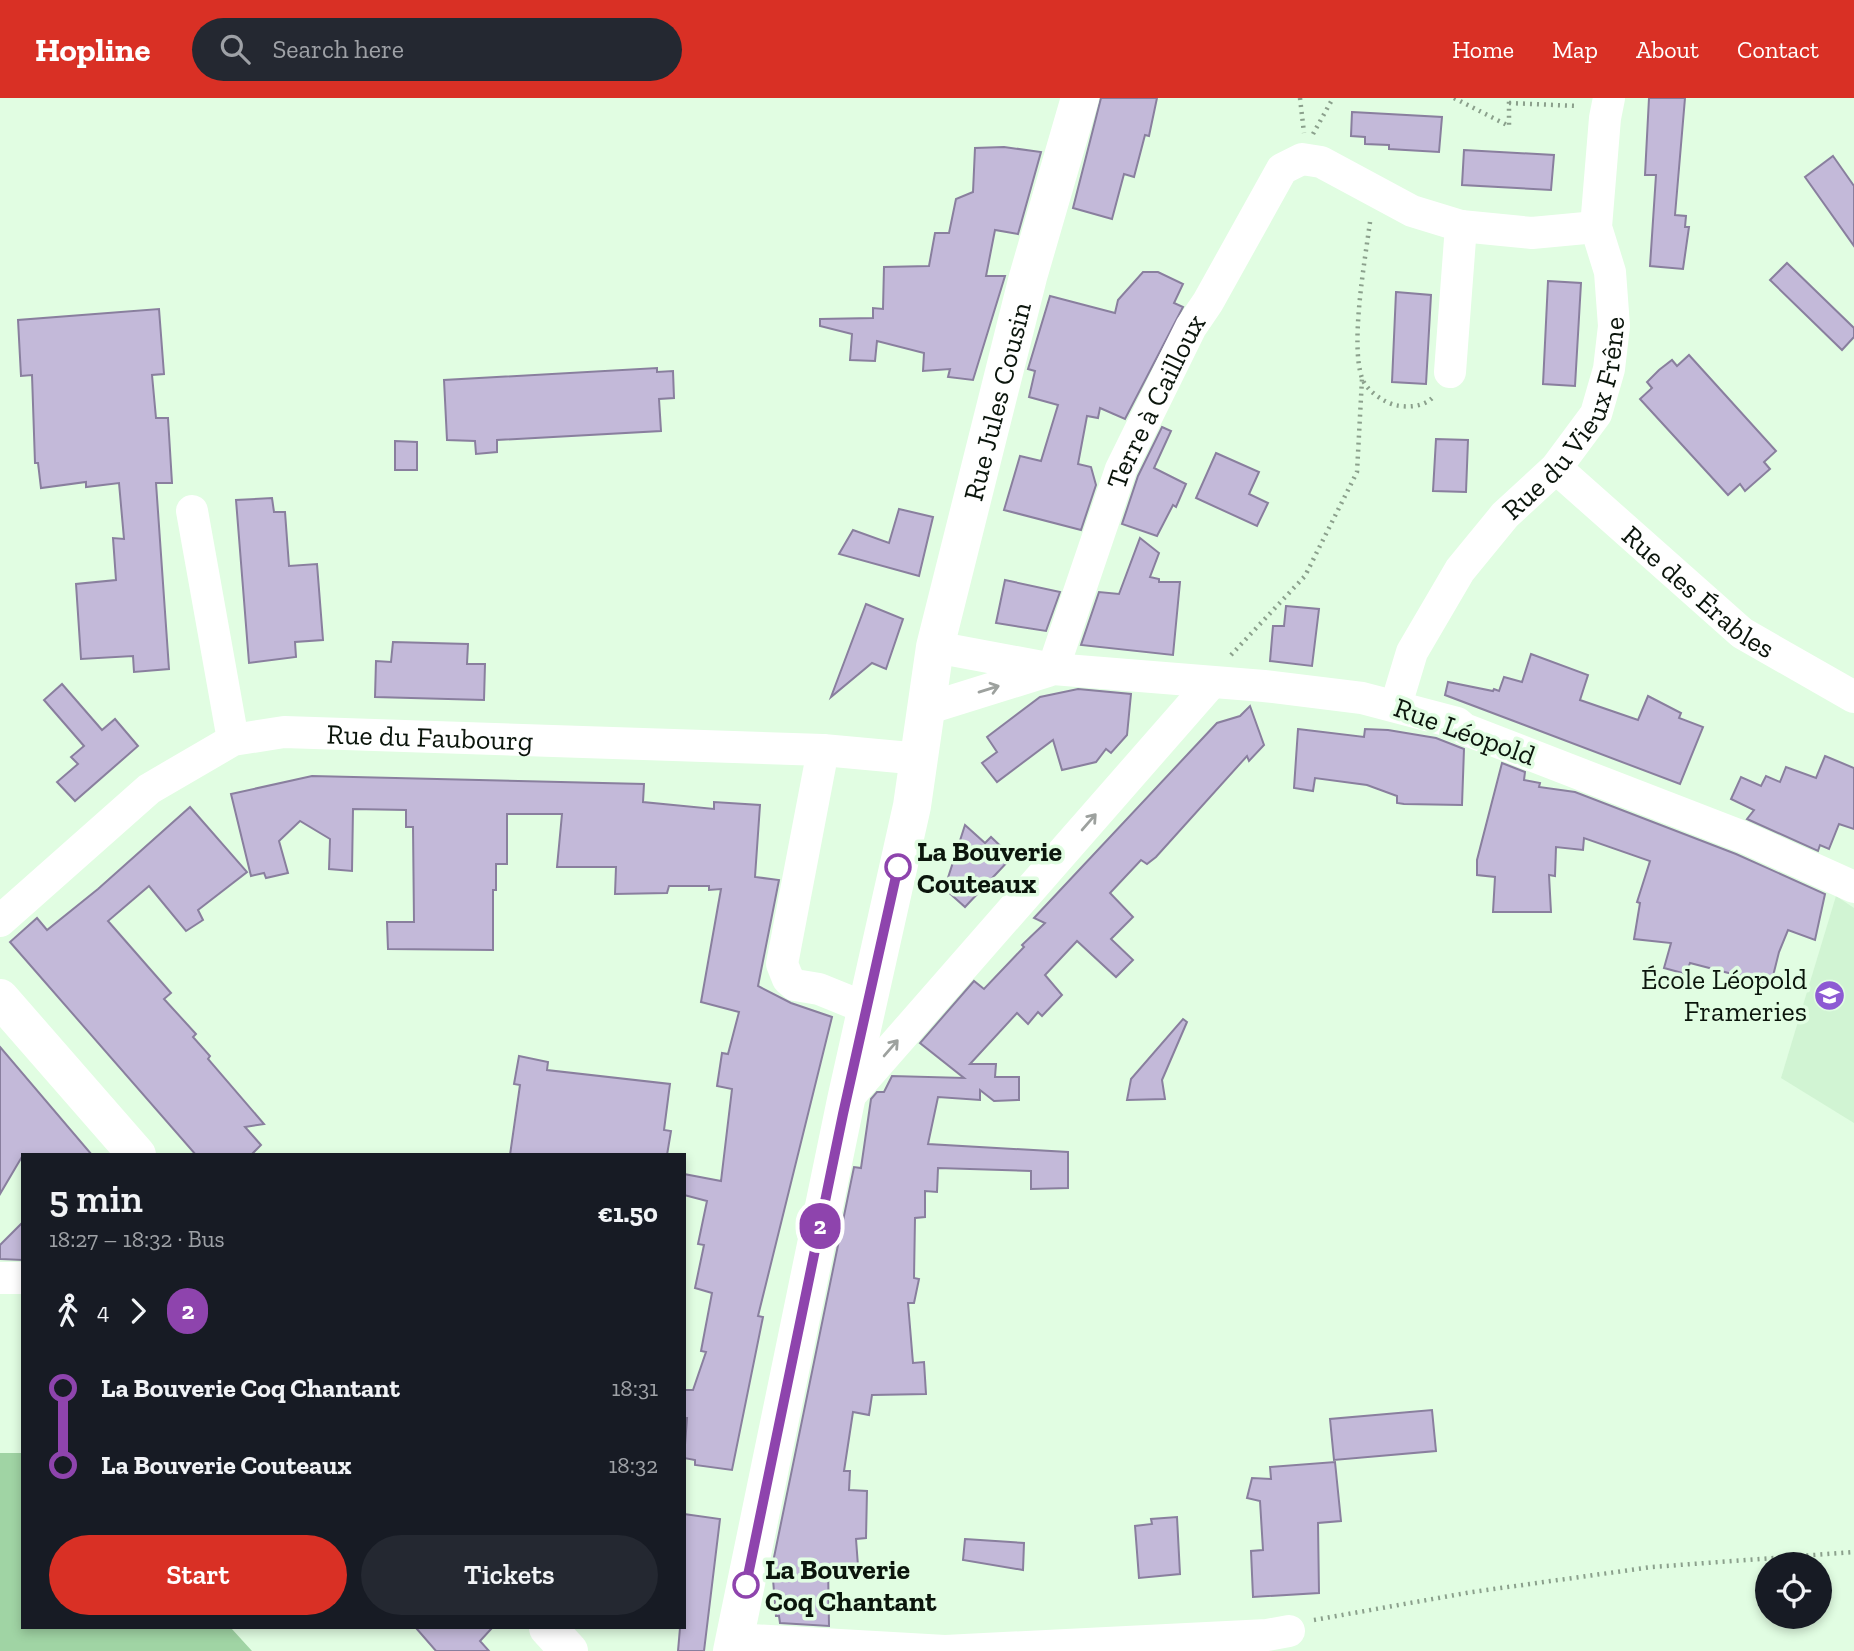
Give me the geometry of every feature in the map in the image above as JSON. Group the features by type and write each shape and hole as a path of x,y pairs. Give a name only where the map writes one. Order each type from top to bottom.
{"street":[{"name":"Rue Jules Cousin","path":"733,1645 846,1100 921,759 935,647 1028,277 1080,98"},
{"name":"Rue du Vieux Frêne","path":"1396,705 1412,652 1460,570 1505,515 1556,468 1596,414 1609,369 1614,326 1610,272 1595,227 1607,108"},
{"path":"1302,159 1321,162 1424,216 1461,226 1532,233 1595,227"},
{"name":"Terre à Cailloux","path":"1053,669 1121,469 1173,361 1277,176 1289,164 1302,159"},
{"path":"1450,372 1461,226"},
{"name":"Rue des Érables","path":"1556,468 1742,633 1854,697"},
{"path":"192,511 233,740"},
{"name":"Rue Léopold","path":"935,647 1053,669 1323,692 1396,705 1457,723 1464,729 1677,810 1854,887"},
{"name":"Rue Léopold","path":"926,709 1053,669"},
{"path":"846,1100 1212,682"},
{"name":"Rue du Faubourg","path":"0,921 149,789 233,740 284,732 823,750 921,759"},
{"path":"823,750 782,964 795,985 819,989 866,1008"},
{"path":"0,998 135,1153"},
{"path":"0,1278 21,1278"},
{"path":"549,1629 569,1651"},
{"path":"733,1645 946,1651 1268,1635 1289,1631"}],"path":[{"path":"1302,159 1333,98"},
{"path":"1454,98 1509,126 1509,100 1607,108"},
{"path":"1212,682 1216,670 1261,626 1305,576 1357,472 1362,379 1359,348 1362,287 1373,191"},
{"path":"1362,379 1375,394 1390,404 1407,408 1430,402 1450,372"},
{"path":"1289,1631 1311,1620 1528,1584 1651,1567 1854,1552"}],"shaded area":[{"name":"École Léopold Frameries","path":"1836,896 1854,908 1854,1123 1781,1078"},
{"path":"0,1453 21,1453 21,1629 232,1629 252,1651 0,1651"}],"building":[{"path":"1101,98 1157,98 1149,136 1145,135 1134,177 1124,174 1112,219 1073,208"},
{"path":"1649,98 1685,98 1675,215 1686,216 1685,227 1689,227 1683,269 1650,266 1656,175 1645,175"},
{"path":"1352,112 1442,117 1439,152 1389,149 1389,145 1365,144 1365,137 1351,136"},
{"path":"1004,147 1041,152 1018,234 995,230 986,276 1005,276 973,380 948,377 950,369 923,371 924,353 877,341 875,361 850,360 852,334 820,326 820,319 873,318 873,308 883,309 884,267 929,266 935,233 949,233 956,199 973,192 975,148"},
{"path":"1464,150 1554,155 1551,190 1462,185"},
{"path":"1833,156 1854,186 1854,246 1805,177"},
{"path":"1787,263 1854,328 1854,337 1842,350 1770,280"},
{"path":"1143,272 1158,272 1183,284 1174,303 1183,307 1125,419 1100,408 1098,418 1087,416 1078,464 1091,467 1096,485 1081,530 1004,510 1020,456 1041,461 1058,405 1029,397 1035,371 1028,369 1050,296 1115,313 1118,300"},
{"path":"1548,281 1581,283 1575,386 1543,384"},
{"path":"1396,292 1431,295 1426,384 1392,382"},
{"path":"159,309 164,374 152,375 156,418 168,418 172,483 156,483 169,669 134,672 133,656 81,659 76,584 116,580 113,538 124,539 119,483 86,487 86,482 41,488 38,463 35,463 32,375 21,376 18,320"},
{"path":"1689,355 1776,451 1764,462 1770,469 1745,491 1740,484 1728,495 1640,399 1652,388 1647,382 1659,370 1672,360 1677,366"},
{"path":"657,368 657,372 673,371 674,398 659,399 661,431 497,440 497,452 476,454 475,441 447,440 444,380"},
{"path":"1162,427 1171,431 1154,468 1186,484 1176,507 1173,505 1157,536 1122,524 1138,476"},
{"path":"1436,439 1468,440 1466,492 1433,491"},
{"path":"395,441 417,442 417,470 395,470"},
{"path":"1216,453 1259,472 1249,494 1268,503 1257,526 1196,498"},
{"path":"272,498 274,512 285,512 289,566 317,564 323,640 295,642 296,657 249,663 236,500"},
{"path":"899,509 933,517 919,576 839,554 853,530 889,543"},
{"path":"1140,538 1159,553 1150,577 1159,579 1159,582 1180,582 1173,655 1081,645 1099,592 1119,594"},
{"path":"1005,580 1060,592 1046,631 996,623"},
{"path":"866,604 903,619 886,669 872,663 831,697"},
{"path":"1286,606 1319,609 1312,666 1270,661 1273,626 1284,626"},
{"path":"393,642 468,644 467,664 485,664 484,700 375,697 376,661 391,662"},
{"path":"1531,654 1588,675 1580,700 1638,720 1648,696 1681,713 1679,718 1703,727 1680,784 1445,695 1448,682 1499,691 1504,677 1522,682"},
{"path":"62,684 102,730 115,719 138,746 75,801 57,782 78,764 71,757 84,746 44,700"},
{"path":"1078,689 1131,694 1127,735 1111,753 1106,749 1096,762 1062,770 1053,740 997,782 982,763 997,752 987,737 1040,697"},
{"path":"1250,706 1264,745 1249,761 1247,756 1156,857 1147,864 1141,860 1110,893 1133,917 1111,939 1133,960 1116,977 1077,941 1045,975 1062,995 1042,1016 1038,1012 1028,1024 1017,1013 970,1064 996,1064 995,1077 1019,1077 1019,1100 994,1101 980,1090 980,1100 938,1097 928,1144 1068,1152 1068,1188 1031,1189 1031,1171 938,1168 937,1192 925,1191 925,1217 915,1218 914,1278 919,1279 914,1303 908,1303 913,1363 924,1362 926,1394 872,1395 869,1415 853,1412 844,1471 850,1471 849,1490 867,1491 866,1538 856,1539 858,1566 828,1564 829,1626 780,1623 779,1616 776,1616 772,1567 854,1167 861,1168 871,1099 877,1092 884,1092 892,1076 964,1078 920,1043 974,981 984,989 1024,947 1022,945 1045,923 1034,918 1217,723 1240,716"},
{"path":"1298,729 1364,737 1365,729 1388,730 1436,738 1464,749 1462,805 1397,803 1397,796 1367,785 1315,778 1313,791 1294,788"},
{"path":"1825,756 1854,768 1854,829 1839,824 1829,849 1820,845 1818,851 1747,819 1754,810 1731,799 1741,777 1761,786 1766,776 1780,782 1786,767 1816,778"},
{"path":"1502,763 1525,772 1524,780 1540,783 1539,787 1575,792 1736,854 1825,894 1815,940 1788,930 1771,984 1690,963 1686,974 1664,968 1671,943 1634,939 1640,903 1637,902 1650,861 1584,838 1583,850 1556,847 1555,876 1549,875 1551,912 1493,912 1495,877 1477,875 1477,860"},
{"path":"312,776 644,784 643,802 714,809 714,802 760,805 755,877 779,880 758,986 791,1003 832,1017 758,1316 763,1317 732,1470 695,1465 695,1460 686,1458 686,1390 693,1390 706,1352 701,1351 712,1293 695,1288 704,1245 698,1244 707,1201 686,1196 686,1174 721,1181 732,1089 717,1086 722,1053 728,1054 739,1012 701,1002 721,889 709,890 709,886 669,886 667,893 615,894 616,867 557,867 562,814 507,814 507,864 496,864 496,890 493,890 493,950 388,949 387,922 414,922 413,827 406,827 406,810 353,809 352,871 329,869 330,839 300,821 279,841 288,873 266,878 264,873 251,876 231,794"},
{"path":"190,807 247,872 198,910 203,920 186,931 149,886 108,921 171,993 164,999 196,1034 193,1037 210,1056 208,1059 264,1124 245,1127 261,1145 253,1153 194,1153 10,942 37,918 47,930 98,889"},
{"path":"965,825 985,843 991,837 1012,857 965,907 946,890 946,884"},
{"path":"1183,1019 1187,1022 1162,1080 1165,1099 1127,1100 1131,1079"},
{"path":"0,1047 90,1153 21,1153 21,1158 0,1194"},
{"path":"519,1056 548,1062 547,1070 670,1084 664,1130 671,1131 667,1153 510,1153 520,1085 514,1084"},
{"path":"21,1224 21,1260 0,1259 0,1245"},
{"path":"1432,1410 1436,1451 1334,1460 1330,1419"},
{"path":"1335,1462 1341,1521 1318,1523 1319,1593 1253,1597 1251,1551 1263,1550 1260,1501 1247,1498 1252,1478 1271,1479 1270,1467"},
{"path":"686,1514 720,1519 704,1651 678,1651 680,1629 686,1629"},
{"path":"1177,1517 1180,1574 1139,1578 1135,1526 1152,1524 1151,1519"},
{"path":"965,1539 1024,1543 1023,1570 963,1560"},
{"path":"417,1629 491,1629 480,1641 489,1651 436,1651"}],"bus line":[{"name":"2","path":"746,1585 843,1114 898,867"}],"place":[{"name":"La Bouverie Couteaux","path":"898,867"},
{"name":"École Léopold Frameries","path":"1830,995"},
{"name":"La Bouverie Coq Chantant","path":"746,1585"}]}
